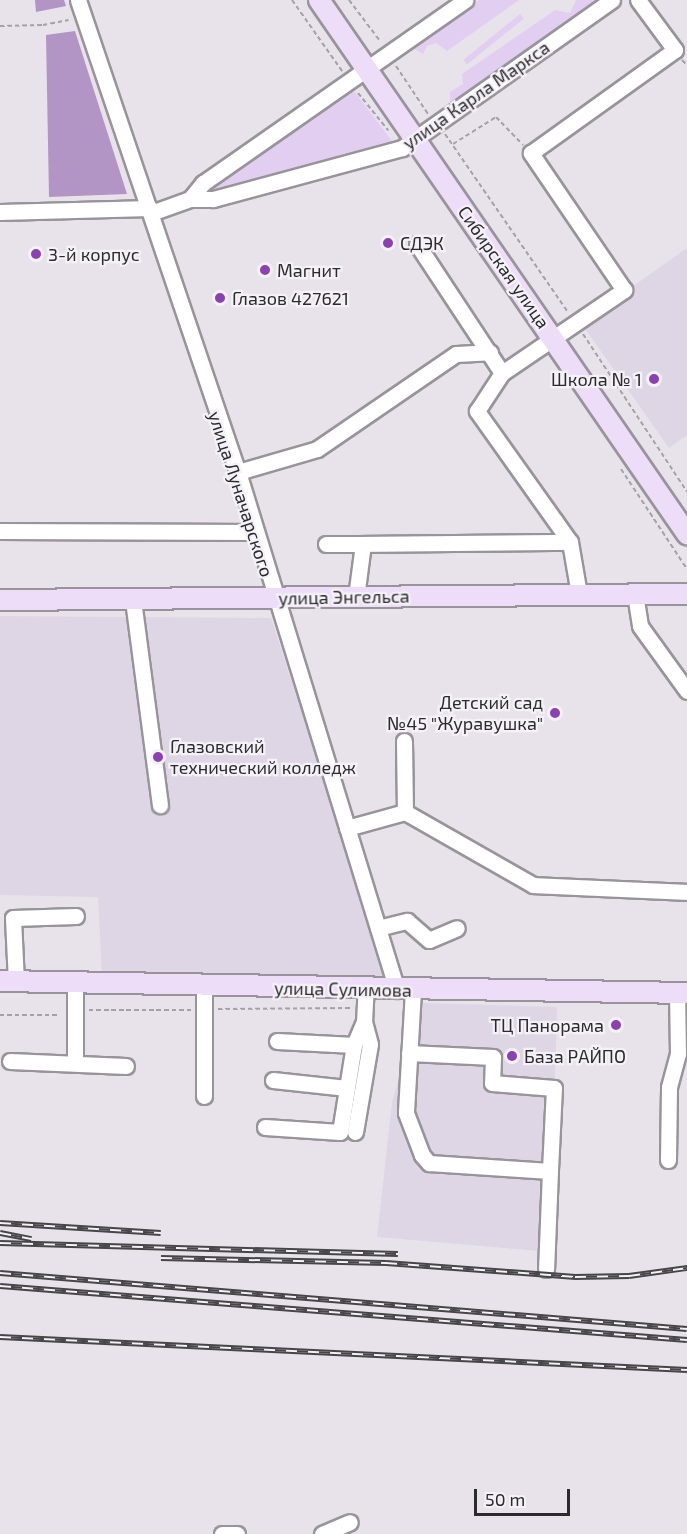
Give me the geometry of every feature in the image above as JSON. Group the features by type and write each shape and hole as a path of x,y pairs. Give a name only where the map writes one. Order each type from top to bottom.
{"main road":[{"name":"Сибирская улица","path":"319,0 687,534"},
{"name":"улица Энгельса","path":"0,600 687,594"},
{"name":"улица Сулимова","path":"8,981 204,986 365,1006 405,990 682,993"}],"street":[{"name":"улица Луначарского","path":"78,0 238,472 254,532 378,928 405,990"},
{"name":"улица Карла Маркса","path":"190,199 204,183 465,0"},
{"name":"улица Карла Маркса","path":"0,212 151,211 190,199 213,199 402,148 417,140 612,0"},
{"path":"579,594 570,542 477,411 502,373 624,290 531,153 675,50 638,0"},
{"path":"417,244 502,373"},
{"path":"238,472 316,449 456,354 490,352"},
{"path":"0,531 254,532"},
{"path":"326,544 570,542"},
{"path":"356,597 363,544"},
{"path":"635,594 640,626 687,691"},
{"path":"133,600 160,806"},
{"path":"404,741 405,812"},
{"path":"347,828 405,812 532,885 687,892"},
{"path":"8,981 6,918 76,916"},
{"path":"378,928 407,921 429,940 456,928"},
{"path":"75,983 75,1063"},
{"path":"204,986 204,1096"},
{"path":"405,990 408,1053 406,1113 422,1155 429,1162 550,1171"},
{"path":"668,1160 669,1087 678,1054 682,993"},
{"path":"265,1127 340,1132 354,1045 365,1006"},
{"path":"355,1132 370,1044 365,1006"},
{"path":"277,1041 354,1045"},
{"path":"408,1053 493,1057 492,1083 554,1088 546,1269"},
{"path":"10,1061 126,1066"},
{"path":"273,1080 347,1088"},
{"path":"322,1534 350,1522"},
{"path":"222,1534 237,1534"}],"path":[{"path":"349,0 388,53 435,125 453,144 576,323 687,492"},
{"path":"0,26 43,26 83,17"},
{"path":"453,144 496,117 531,153"},
{"path":"0,1015 365,1006"}],"shaded area":[{"path":"35,0 64,0 66,6 36,12"},
{"path":"479,0 519,0 447,51 436,43 427,46 423,54 411,47"},
{"path":"576,0 600,0 450,104 450,92 463,84 462,74 555,10 570,13"},
{"path":"520,14 524,19 467,65 463,60"},
{"path":"75,31 127,194 49,197 46,35"},
{"path":"354,91 392,141 216,192 214,184"},
{"name":"Школа № 1","path":"687,248 687,435 669,448 581,323"},
{"name":"Глазовский технический колледж","path":"0,616 271,618 388,977 102,974 98,897 0,895"},
{"path":"421,1003 557,1007 550,1252 377,1237 392,1102"}],"railway":[{"path":"0,1223 161,1233"},
{"path":"0,1233 31,1239"},
{"path":"0,1243 398,1254"},
{"path":"161,1258 386,1263 575,1277 629,1276 687,1268"},
{"path":"0,1273 687,1329"},
{"path":"0,1286 687,1340"},
{"path":"0,1337 687,1370"}],"place":[{"name":"СДЭК","path":"388,243"},
{"name":"3-й корпус","path":"36,254"},
{"name":"Магнит","path":"265,270"},
{"name":"Глазов 427621","path":"220,298"},
{"name":"Школа № 1","path":"654,379"},
{"name":"Детский сад №45 \"Журавушка\"","path":"555,713"},
{"name":"Глазовский технический колледж","path":"158,757"},
{"name":"ТЦ Панорама","path":"616,1025"},
{"name":"База РАЙПО","path":"512,1056"}]}
